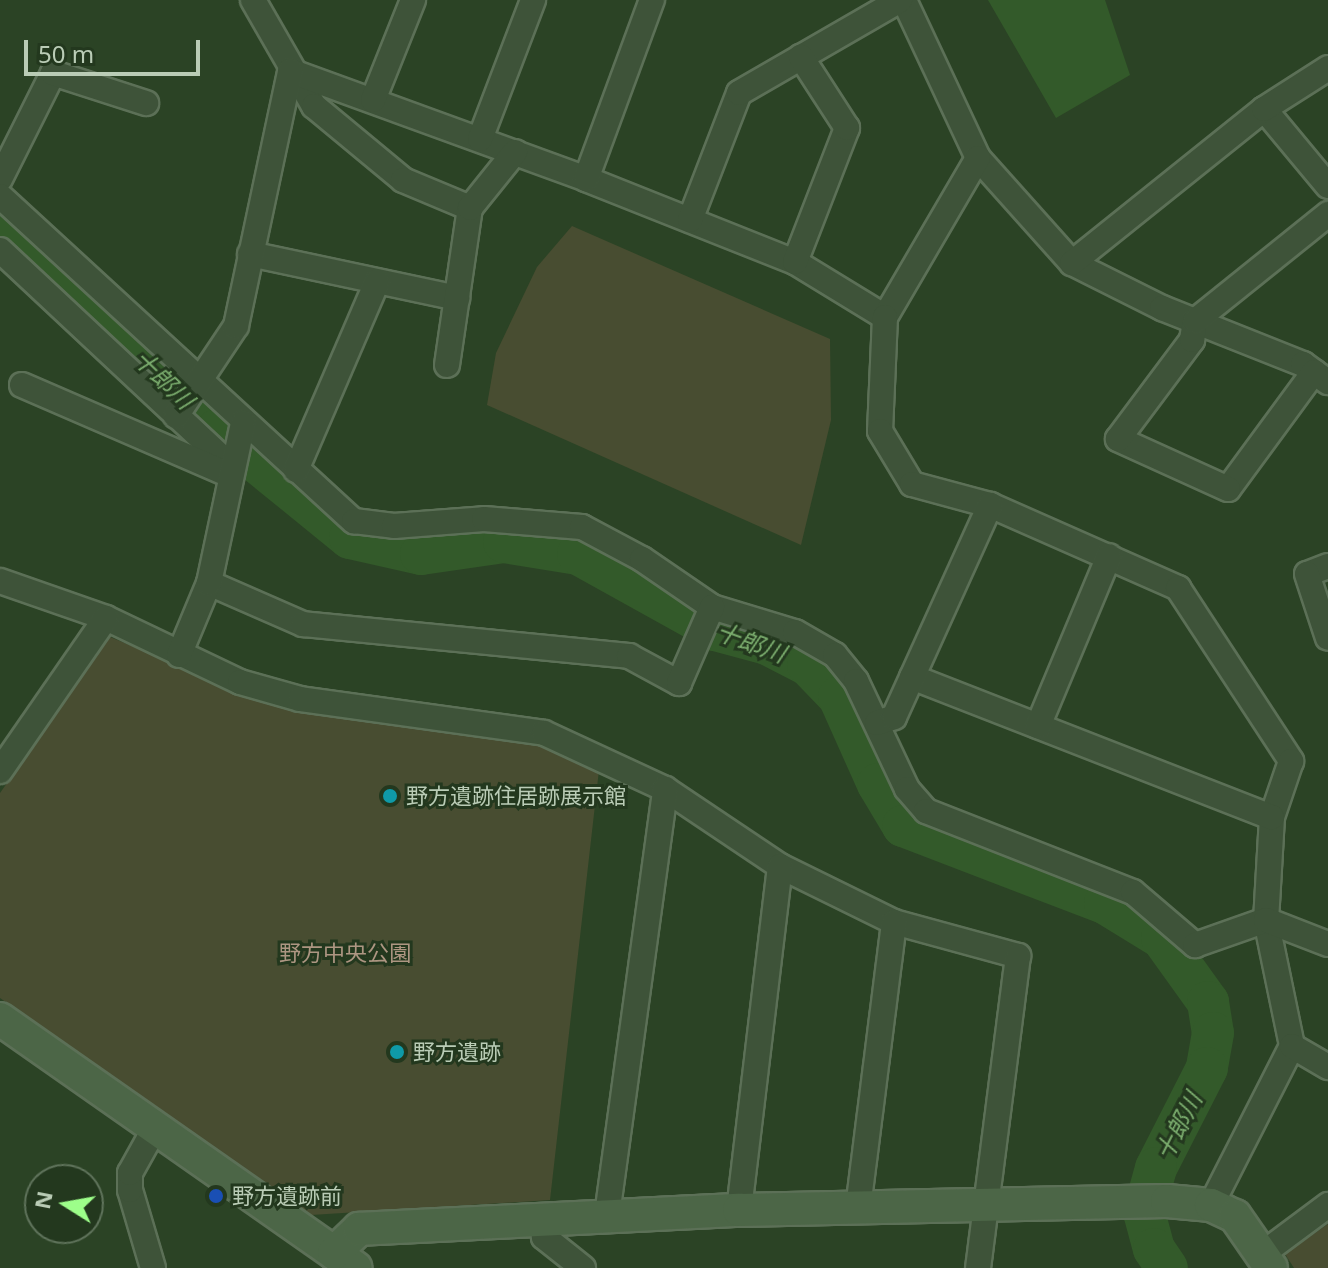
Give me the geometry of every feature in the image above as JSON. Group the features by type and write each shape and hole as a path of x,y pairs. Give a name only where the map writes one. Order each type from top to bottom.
{"street":[{"path":"253,0 290,71 314,106 403,180 470,208"},
{"path":"373,100 413,0"},
{"path":"480,139 533,0"},
{"path":"586,179 652,0"},
{"path":"690,220 739,93 902,0 978,158 1072,263 1195,321 1321,377 1228,489 1118,439 1192,340 1195,321 1328,214"},
{"path":"795,262 847,128 801,57"},
{"path":"1072,263 1264,109 1328,68"},
{"path":"290,71 515,152 795,262 885,317"},
{"path":"176,416 236,326 290,71"},
{"path":"0,179 53,73 146,103"},
{"path":"1264,109 1328,186"},
{"path":"447,365 470,208 515,152"},
{"path":"978,158 885,317 880,431 912,484 990,505 1178,588 1291,761 1272,817 1266,920 1292,1046 1211,1205"},
{"path":"0,196 199,383 354,521 394,526 484,519 582,527 642,559 712,607 795,632 835,655 877,723 907,789 926,811 1133,892 1195,945 1266,920 1328,944"},
{"path":"0,250 231,471"},
{"path":"250,254 457,298"},
{"path":"296,470 377,282"},
{"path":"22,385 231,471"},
{"path":"179,655 209,583 243,423"},
{"path":"877,723 894,717 990,505"},
{"path":"1038,726 1109,556"},
{"path":"1328,566 1307,574 1328,638"},
{"path":"0,581 106,618 240,682 300,699 544,733 665,789 780,866 894,922 1018,956 978,1268"},
{"path":"209,583 303,624 629,656 679,683 712,607"},
{"path":"2,766 106,618"},
{"path":"912,677 1272,817"},
{"path":"607,1215 665,789"},
{"path":"739,1210 780,866"},
{"path":"858,1208 894,922"},
{"path":"0,1019 344,1260 359,1229 739,1210 1167,1201 1211,1205 1235,1216 1266,1261 1328,1205"},
{"path":"1292,1046 1328,1067"},
{"path":"153,1268 130,1173 155,1128"},
{"path":"542,1219 544,1237 583,1268"}],"green space":[{"path":"572,226 830,339 831,420 801,545 487,405 496,353 537,267"},
{"name":"野方中央公園","path":"110,637 201,674 224,689 298,711 538,742 599,770 550,1200 311,1215 0,998 0,793"},
{"path":"1328,1224 1328,1268 1294,1268 1285,1254"}],"shaded area":[{"path":"988,0 1105,0 1130,75 1056,118"}],"waterway":[{"name":"十郎川","path":"0,223 217,430 350,538 421,554 504,542 578,554 715,630 767,644 808,665 839,697 878,784 903,826 1105,903 1162,938 1208,1002 1213,1033 1207,1068 1156,1168 1144,1212 1154,1249 1167,1268"}],"place":[{"name":"野方遺跡住居跡展示館","path":"390,796"},
{"name":"野方遺跡","path":"397,1052"},
{"name":"野方遺跡前","path":"216,1196"}]}
